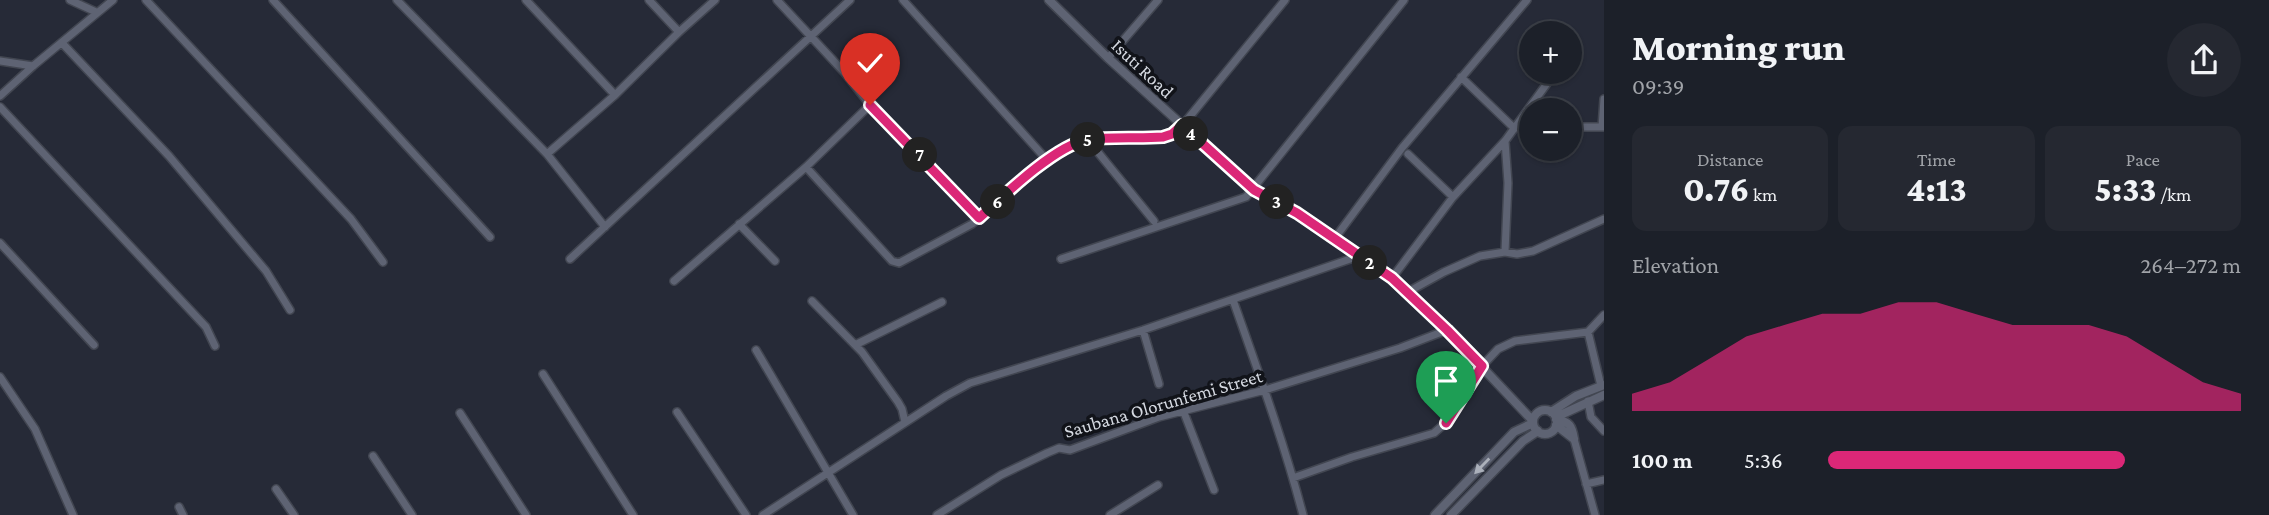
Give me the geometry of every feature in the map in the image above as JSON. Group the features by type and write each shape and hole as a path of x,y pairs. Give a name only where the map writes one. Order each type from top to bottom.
{"street":[{"path":"70,0 96,12"},
{"path":"0,96 113,0"},
{"path":"146,0 351,219 383,262"},
{"path":"273,0 489,237"},
{"path":"397,0 547,154 605,227"},
{"path":"526,0 615,95"},
{"path":"649,0 679,32"},
{"path":"547,154 615,95 715,0"},
{"path":"777,0 870,105 979,218"},
{"path":"570,259 850,0"},
{"path":"903,0 1047,160"},
{"name":"Isuti Road","path":"1049,0 1108,58 1254,190 1297,213 1392,278 1447,330 1535,422"},
{"path":"1108,58 1158,0"},
{"path":"806,167 892,261 899,263 972,224 1047,160 1074,143 1163,137 1172,134 1285,0"},
{"path":"1061,259 1240,200 1254,190 1272,163 1404,0"},
{"path":"1335,238 1402,148 1527,0"},
{"path":"62,43 169,156 266,271 290,310"},
{"path":"0,61 33,66"},
{"path":"1461,77 1514,128 1519,128"},
{"path":"1392,278 1453,197 1505,141 1547,84"},
{"path":"1582,127 1603,127 1604,99"},
{"path":"674,281 806,167 870,105"},
{"path":"0,107 206,327 215,346"},
{"path":"1088,140 1154,221"},
{"path":"1505,141 1508,183 1505,252"},
{"path":"1408,154 1453,197"},
{"path":"1406,293 1480,256 1533,251 1604,219"},
{"path":"739,224 775,261"},
{"path":"0,243 94,345"},
{"path":"764,515 905,422 970,383 1143,330 1359,256"},
{"path":"1233,300 1265,390 1303,515"},
{"path":"812,301 862,352 898,402 905,422"},
{"path":"855,345 942,303"},
{"path":"1293,478 1434,433 1450,419 1482,366 1498,349 1516,341 1588,332 1604,315"},
{"path":"1143,330 1159,384"},
{"name":"Saubana Olorunfemi Street","path":"937,515 1001,475 1059,448 1070,450 1159,417 1265,390 1400,348 1447,330"},
{"path":"1535,422 1546,433 1551,432 1555,418 1568,406 1603,386 1588,332"},
{"path":"756,350 853,515"},
{"path":"543,374 633,515"},
{"path":"0,377 35,429 72,515"},
{"path":"1568,406 1604,395"},
{"path":"1588,401 1591,417 1604,431"},
{"path":"1184,410 1214,490"},
{"path":"1451,515 1523,441 1544,410 1572,426 1595,515"},
{"path":"677,412 746,515"},
{"path":"460,413 526,515"},
{"path":"1435,515 1514,432 1535,422"},
{"path":"1514,432 1523,441"},
{"path":"373,456 412,515"},
{"path":"1586,484 1604,480"},
{"path":"1116,513 1158,485"},
{"path":"276,489 294,515"}],"route":[{"path":"870,105 979,218 1047,160 1074,143 1163,137 1172,134 1182,125 1254,190 1297,213 1392,278 1482,366 1446,423"}]}
